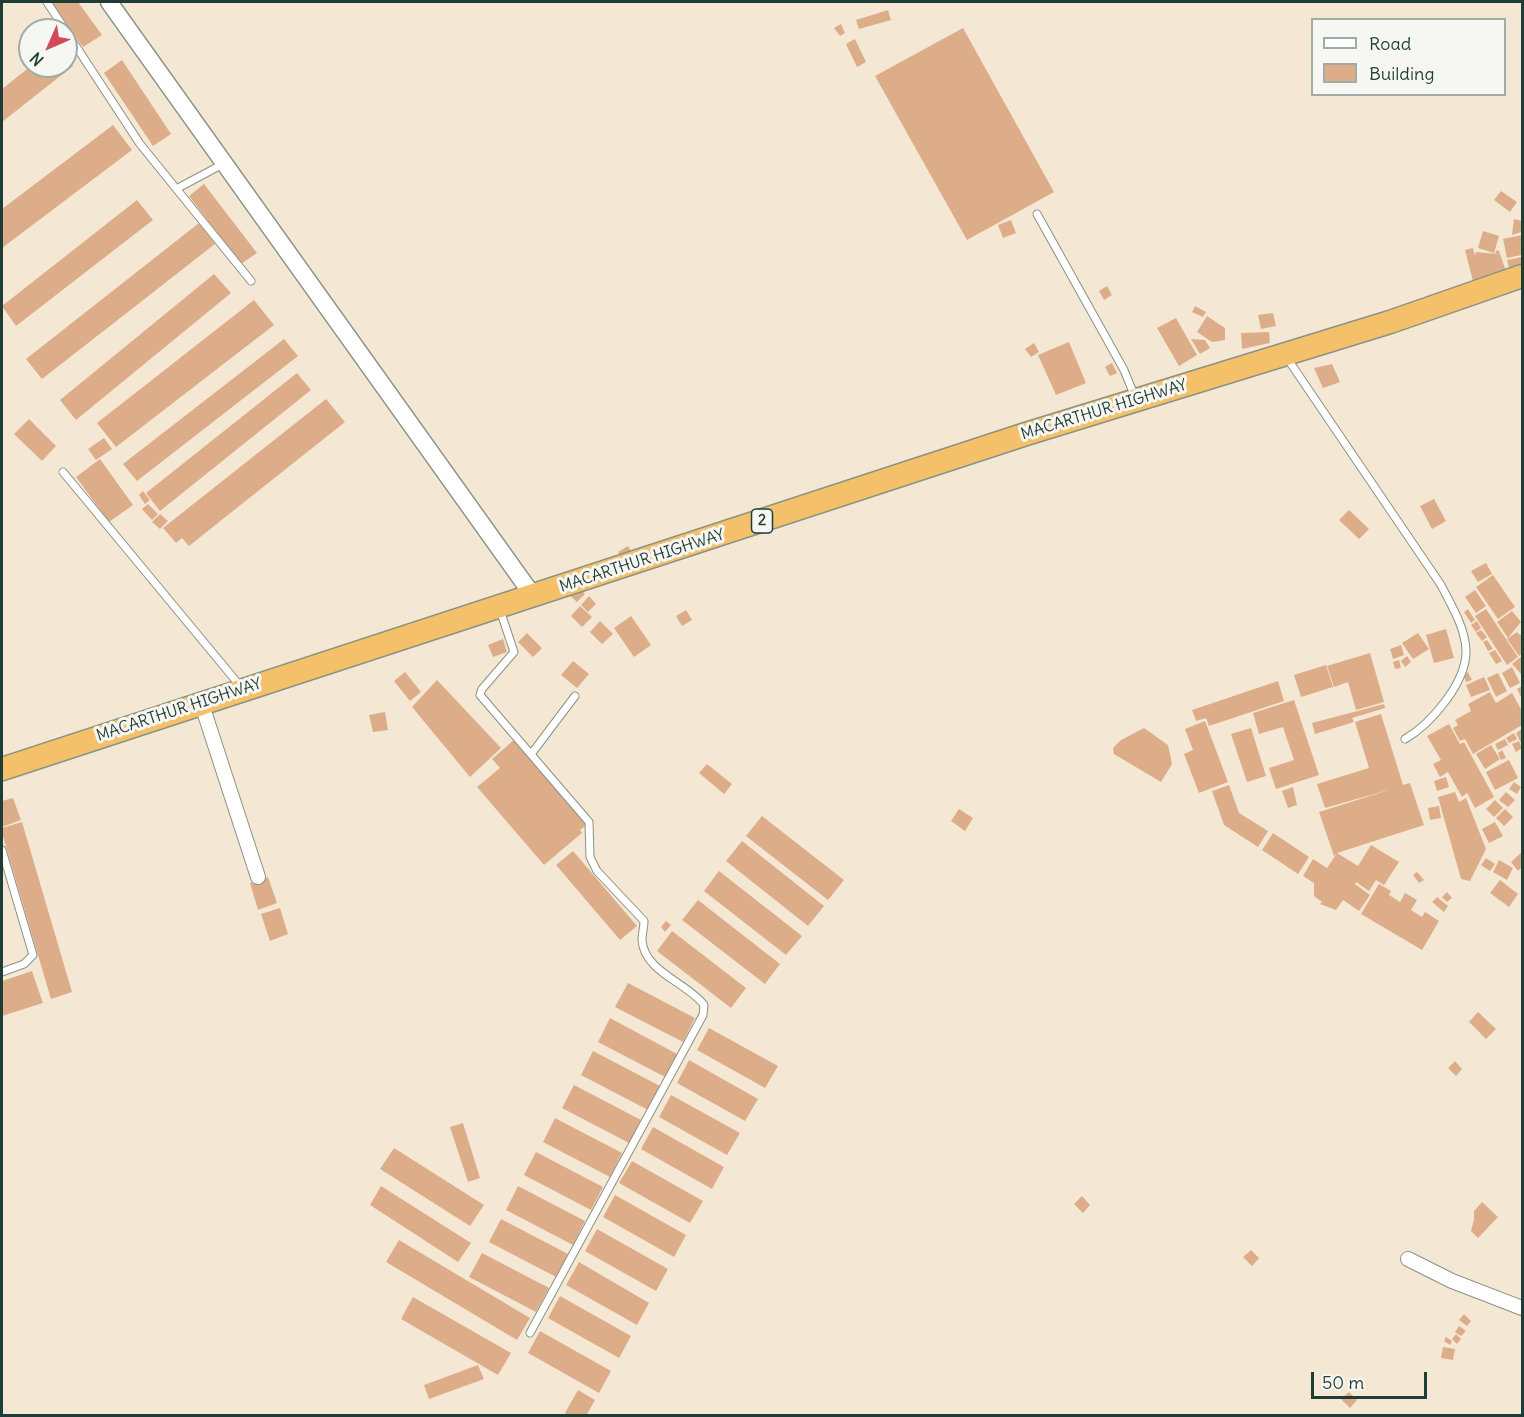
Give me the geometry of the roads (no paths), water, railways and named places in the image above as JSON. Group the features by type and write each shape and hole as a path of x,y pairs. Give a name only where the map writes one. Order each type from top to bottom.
{"highway":[{"name":"MACARTHUR HIGHWAY","path":"2,769 201,702 500,608 1136,400 1390,322 1522,276"}],"street":[{"path":"109,2 534,597"},
{"path":"201,702 258,877"},
{"path":"1408,1259 1452,1281 1522,1308"}],"lane":[{"path":"47,2 140,144 178,188 251,281"},
{"path":"178,188 225,163"},
{"path":"1037,214 1124,370 1136,400"},
{"path":"1284,354 1442,585 1459,622 1466,651 1458,680 1436,714 1405,739"},
{"path":"63,472 242,689"},
{"path":"500,608 514,652 482,689 480,695 589,822 590,857 597,871 644,921 642,940 645,951 657,967 698,996 704,1005 703,1015 530,1333"},
{"path":"531,753 576,696"},
{"path":"2,850 33,955 24,964 2,972"}]}
